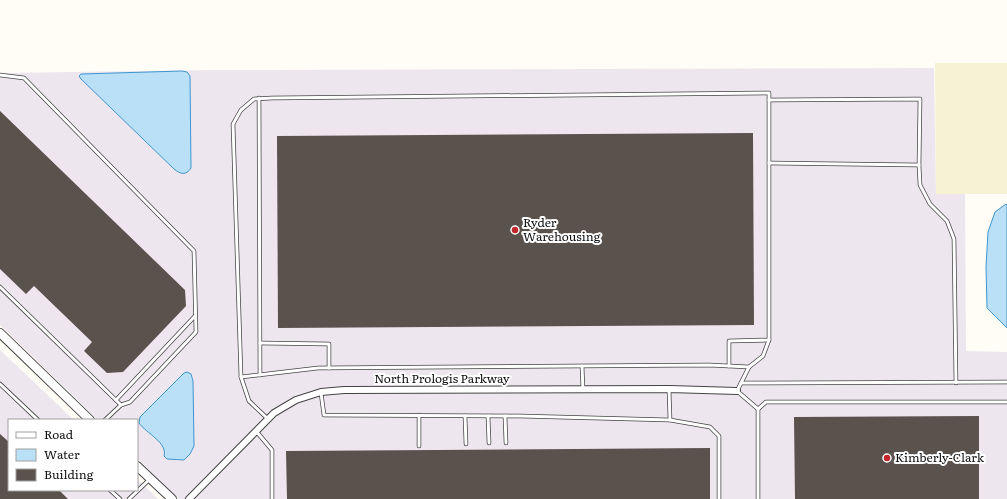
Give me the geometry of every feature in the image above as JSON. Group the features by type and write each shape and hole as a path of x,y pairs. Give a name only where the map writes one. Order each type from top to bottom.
{"street":[{"path":"0,333 89,419"},
{"name":"North Prologis Parkway","path":"189,499 274,413 296,400 321,392 344,390 669,389 737,391"},
{"path":"138,467 172,499"}],"lane":[{"path":"0,75 24,78 194,251 196,332 130,402 121,405 106,419"},
{"path":"268,419 249,401 241,377 233,124 241,110 254,98 769,93 769,340 762,356 750,367 737,391 758,408"},
{"path":"259,98 260,375"},
{"path":"769,100 920,99 920,184 930,204 947,221 954,239 956,383"},
{"path":"769,163 919,165"},
{"path":"0,286 121,405"},
{"path":"116,400 195,316"},
{"path":"729,366 729,341 769,340"},
{"path":"260,343 329,344 329,368"},
{"path":"241,377 329,368 582,366 750,367"},
{"path":"582,366 583,390"},
{"path":"741,383 1007,382"},
{"path":"0,384 37,419"},
{"path":"669,389 670,420"},
{"path":"321,392 324,415 505,416 670,420 710,428 719,436 719,499"},
{"path":"758,408 766,402 1007,402"},
{"path":"758,408 758,499"},
{"path":"419,415 419,446"},
{"path":"465,416 466,444"},
{"path":"488,416 489,443"},
{"path":"505,416 506,443"},
{"path":"256,431 272,450 272,499"},
{"path":"130,499 150,479"},
{"path":"111,491 120,499"}],"shaded area":[{"path":"935,63 1007,63 1007,194 936,194"},
{"path":"934,68 936,193 965,194 966,351 1007,352 1007,499 179,499 138,459 138,419 97,419 0,325 0,73 214,70"},
{"path":"0,350 73,419 8,419 8,491 138,491 138,480 158,499 0,499"}],"water":[{"path":"187,72 190,76 191,168 185,173 178,172 174,169 79,76 81,74"},
{"path":"1006,204 1007,328 987,308 986,267 988,232 995,212"},
{"path":"187,372 191,374 193,381 194,446 190,454 184,460 167,459 164,456 163,447 160,442 139,423 140,417 184,373"}],"building":[{"path":"0,111 185,290 186,306 123,372 107,373 84,351 92,342 34,286 26,294 0,269"},
{"name":"Ryder Warehousing","path":"753,133 754,325 278,328 277,136"},
{"name":"Kimberly-Clark","path":"979,416 979,499 795,499 794,417"},
{"path":"0,434 8,441 8,491 60,491 68,499 0,499"},
{"path":"710,448 710,499 287,499 286,451"}],"place":[{"name":"Ryder Warehousing","path":"515,230"},
{"name":"Kimberly-Clark","path":"887,458"}]}
